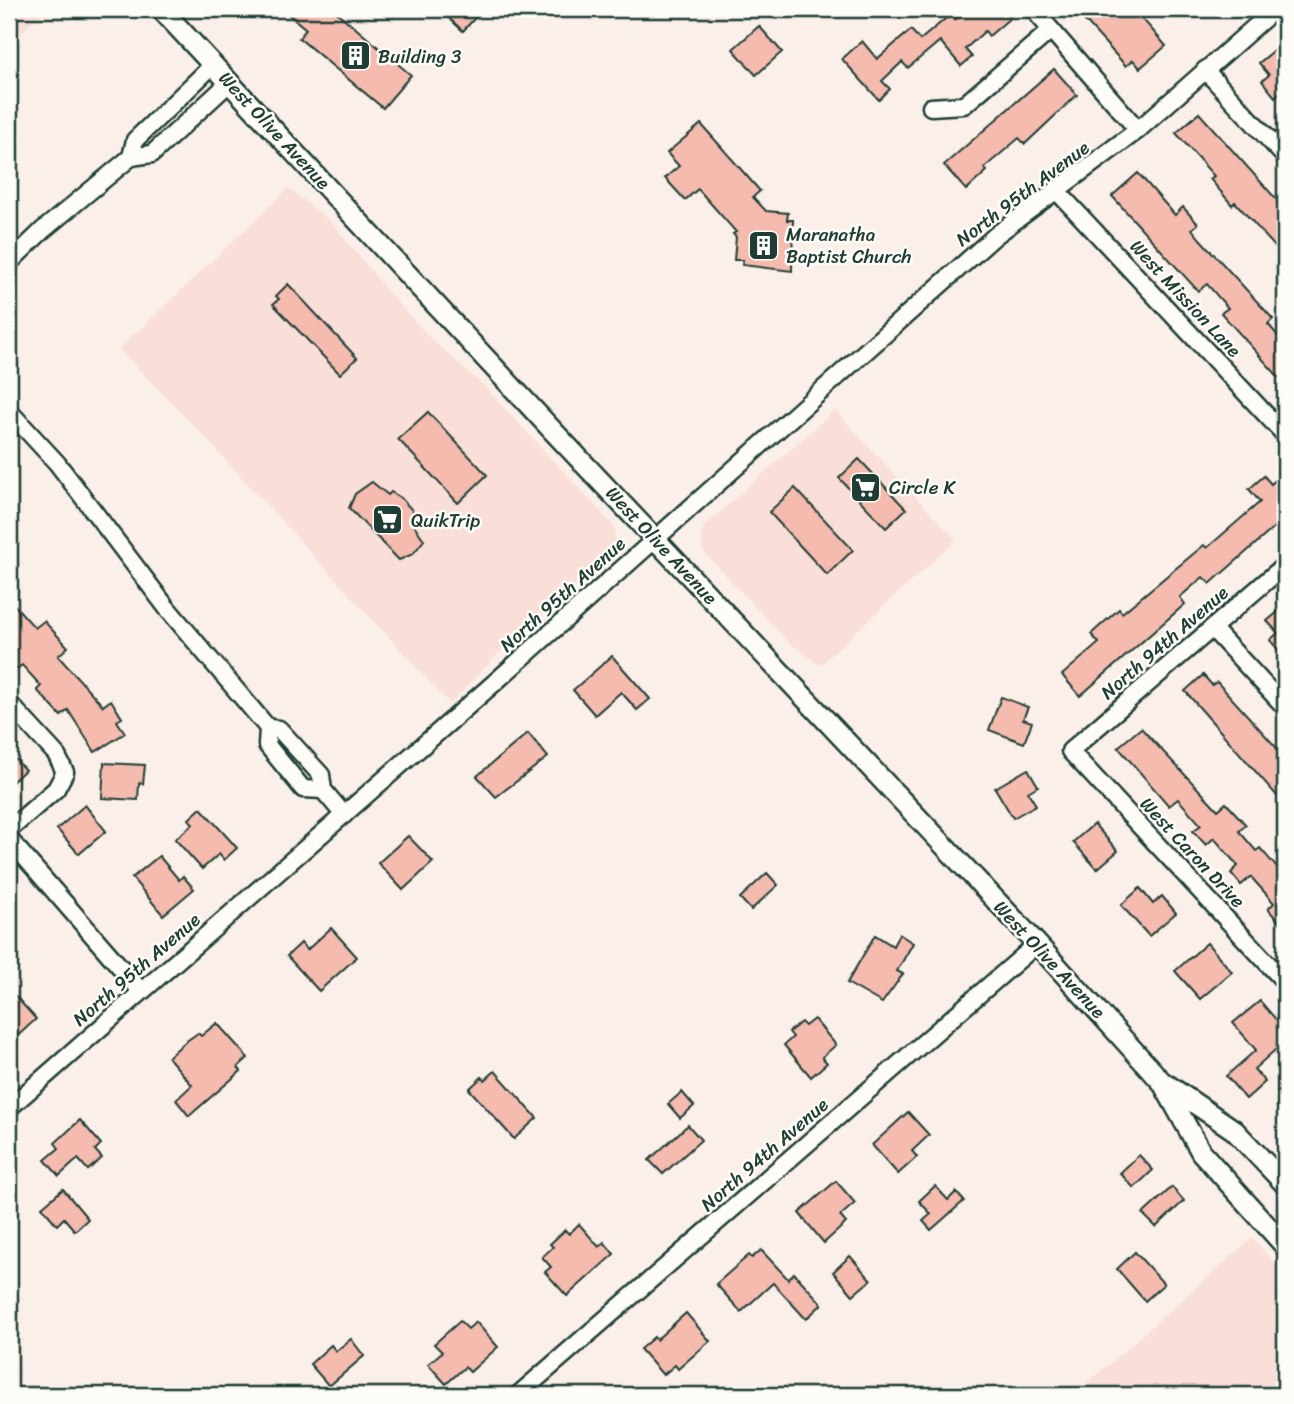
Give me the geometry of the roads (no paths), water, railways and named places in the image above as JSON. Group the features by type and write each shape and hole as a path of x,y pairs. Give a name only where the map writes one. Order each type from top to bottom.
{"main road":[{"name":"West Olive Avenue","path":"161,9 1037,944 1162,1082 1201,1152 1285,1245"},
{"name":"West Olive Avenue","path":"1162,1082 1234,1130 1285,1184"}],"street":[{"path":"1033,9 1138,130"},
{"name":"North 95th Avenue","path":"9,1108 344,815 996,235 1138,130 1275,9"},
{"path":"931,107 964,105 1051,30"},
{"path":"131,157 135,140 214,64"},
{"path":"1205,70 1285,157"},
{"path":"9,263 43,230 131,157 152,154 230,82"},
{"name":"West Mission Lane","path":"1056,190 1285,435"},
{"path":"9,411 57,463 167,608 268,729 279,729 321,775 323,790 344,815"},
{"name":"North 94th Avenue","path":"1070,751 1285,565"},
{"path":"1212,628 1285,707"},
{"path":"9,703 56,754 65,772 56,789 9,830"},
{"name":"West Caron Drive","path":"1070,751 1285,982"},
{"path":"9,839 141,991"},
{"name":"North 94th Avenue","path":"518,1395 1037,944"}],"place":[{"name":"Building 3","path":"355,56"},
{"name":"Maranatha Baptist Church","path":"763,245"},
{"name":"Circle K","path":"866,487"},
{"name":"QuikTrip","path":"388,520"}]}
